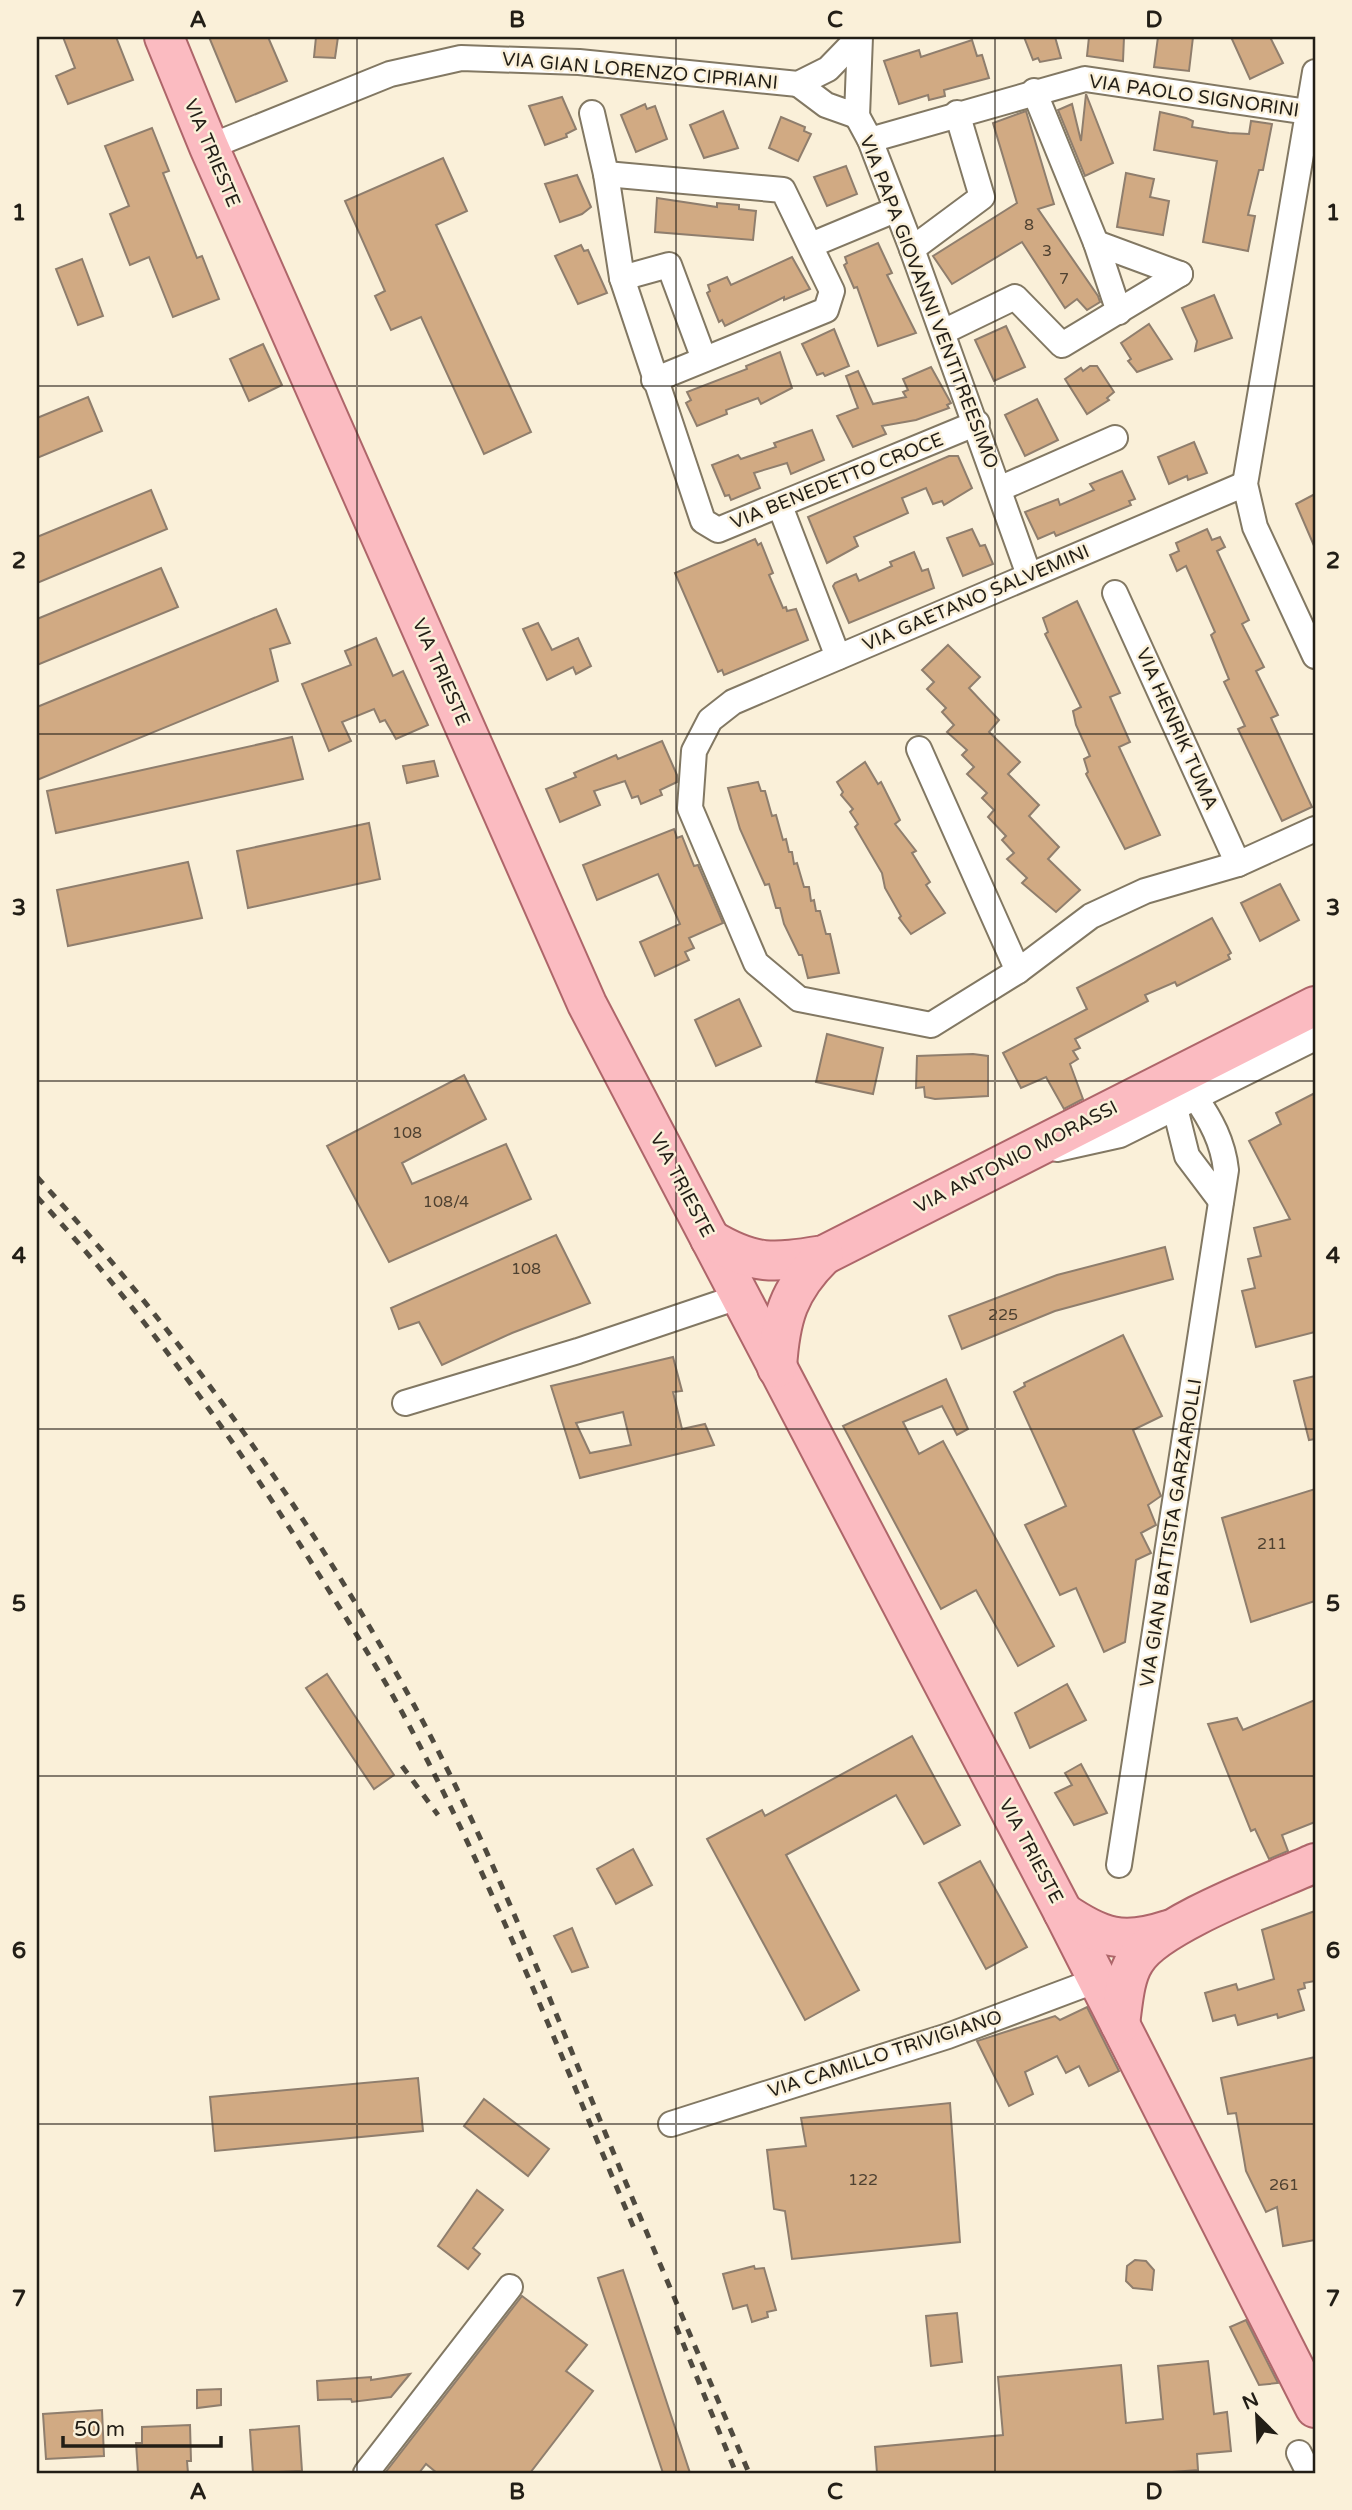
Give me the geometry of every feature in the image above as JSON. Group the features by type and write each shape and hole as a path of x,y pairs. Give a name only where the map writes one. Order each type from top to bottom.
{"main road":[{"name":"VIA TRIESTE","path":"164,37 209,147 587,1004 1063,1912 1315,2408"},
{"name":"VIA ANTONIO MORASSI","path":"710,1239 737,1255 775,1263 816,1262 1008,1161 1315,1006"},
{"path":"741,1296 816,1262"},
{"path":"777,1368 780,1326 791,1297 816,1262"},
{"path":"1063,1912 1093,1933 1127,1940 1168,1930 1315,1863"},
{"path":"1097,1980 1135,1961 1168,1930"},
{"path":"1121,2024 1126,1987 1135,1961"}],"street":[{"name":"VIA GIAN LORENZO CIPRIANI","path":"209,147 390,74 461,58 579,62 797,84 828,69 859,37"},
{"name":"VIA PAPA GIOVANNI VENTITREESIMO","path":"859,37 857,116 870,140 912,249 1029,575"},
{"path":"1313,645 1255,527 1245,484 1315,72"},
{"name":"VIA PAOLO SIGNORINI","path":"870,140 1034,91 1084,79 1308,112"},
{"name":"VIA PAPA GIOVANNI VENTITREESIMO","path":"797,84 826,105 857,116"},
{"path":"1034,91 1096,243 1119,312"},
{"name":"VIA BENEDETTO CROCE","path":"592,113 606,174 622,278 703,521 718,530 977,424"},
{"path":"912,249 982,197 957,113"},
{"path":"606,174 783,190 832,291 826,310 654,380"},
{"path":"811,245 895,210"},
{"path":"943,332 1015,297 1062,345 1181,274 1096,243"},
{"path":"622,278 669,265 704,359"},
{"name":"VIA PAPA GIOVANNI VENTITREESIMO","path":"999,489 1115,438"},
{"name":"VIA GAETANO SALVEMINI","path":"1018,971 931,1025 799,999 756,963 690,808 694,751 710,720 733,702 1245,484"},
{"path":"780,506 838,657"},
{"name":"VIA HENRIK TUMA","path":"1115,593 1238,864"},
{"path":"919,749 1018,971 1091,916 1145,891 1238,864 1315,829"},
{"path":"1008,1161 1120,1135 1315,1038"},
{"path":"1185,1103 1187,1156 1221,1200"},
{"name":"VIA GIAN BATTISTA GARZAROLLI","path":"1119,1865 1226,1170 1224,1153 1211,1119 1185,1103"},
{"path":"405,1403 578,1351 741,1296"},
{"name":"VIA CAMILLO TRIVIGIANO","path":"671,2124 948,2036 1097,1980"},
{"path":"366,2473 510,2287"}],"building":[{"path":"63,37 116,37 133,80 68,104 56,76 75,68"},
{"path":"209,37 268,37 287,81 236,102"},
{"path":"316,37 338,37 335,58 314,57"},
{"path":"1024,37 1055,37 1061,58 1040,62 1038,58 1033,60"},
{"path":"1089,37 1124,37 1123,61 1087,56"},
{"path":"1158,37 1193,37 1189,71 1154,67"},
{"path":"1231,37 1270,37 1283,63 1250,79"},
{"path":"972,40 977,56 982,55 989,78 944,90 945,96 929,100 928,95 899,104 884,61 919,50 921,57"},
{"path":"1086,94 1113,163 1085,176 1058,110 1072,104 1081,141"},
{"path":"562,97 576,129 566,134 567,137 545,145 529,106"},
{"path":"645,104 647,109 655,106 667,139 636,152 621,115"},
{"path":"723,111 738,148 704,158 690,125"},
{"path":"1026,111 1054,204 1038,209 1098,296 1100,302 1087,310 1077,299 1065,308 1022,242 952,284 933,256 1017,203 993,123"},
{"path":"1160,112 1193,121 1192,127 1229,133 1249,134 1251,121 1272,124 1263,170 1259,170 1248,215 1255,216 1248,251 1203,242 1217,161 1154,150"},
{"path":"781,117 805,127 804,131 811,134 798,161 769,148"},
{"path":"152,128 169,171 163,173 197,258 202,256 219,299 173,317 149,257 130,265 110,214 129,206 105,146"},
{"path":"443,158 467,211 436,225 531,432 484,454 421,317 391,330 375,296 385,291 345,201"},
{"path":"846,166 857,194 827,206 814,177"},
{"path":"1126,173 1154,179 1150,197 1169,201 1163,235 1117,227"},
{"path":"577,175 591,207 582,214 560,222 545,184"},
{"path":"657,198 717,207 717,203 739,205 739,209 756,211 753,240 655,232"},
{"path":"878,243 892,273 887,275 916,333 878,346 857,287 854,288 844,265 847,263 845,257"},
{"path":"581,245 584,251 588,250 607,293 578,304 555,256"},
{"path":"792,257 810,289 784,300 784,297 725,326 722,320 719,322 707,293 710,291 708,285 727,277 731,285"},
{"path":"82,259 103,316 78,325 56,269"},
{"path":"1214,295 1232,338 1195,351 1197,341 1182,308"},
{"path":"1149,324 1172,359 1137,372 1128,361 1131,359 1121,343"},
{"path":"1006,326 1025,367 994,381 975,340"},
{"path":"834,329 849,366 825,376 823,373 817,375 802,344"},
{"path":"263,344 282,385 249,401 230,359"},
{"path":"780,352 792,388 761,404 758,398 726,410 727,414 697,426 686,403 691,400 687,392 747,369 746,366"},
{"path":"1090,366 1097,366 1114,392 1107,398 1109,400 1087,414 1065,379 1081,368 1083,371"},
{"path":"931,367 951,403 947,405 949,408 916,420 882,426 886,434 853,447 837,416 858,408 846,376 858,371 873,404 906,397 903,392 908,390 903,379"},
{"path":"88,397 102,431 37,458 37,418"},
{"path":"1037,399 1058,440 1025,456 1005,415"},
{"path":"812,430 824,460 791,474 787,463 754,473 760,488 731,500 729,495 725,496 712,465 738,455 741,459 776,447 774,443"},
{"path":"1194,442 1207,473 1188,480 1187,476 1169,484 1158,457"},
{"path":"949,456 958,456 972,488 944,505 942,501 933,504 926,488 902,498 908,513 854,537 858,546 827,563 808,517"},
{"path":"1122,471 1135,499 1129,501 1131,505 1056,536 1054,532 1038,539 1025,512 1058,499 1060,505 1094,490 1090,484"},
{"path":"151,490 167,529 37,583 37,537"},
{"path":"1315,494 1315,548 1296,504"},
{"path":"972,529 980,546 985,545 993,564 963,576 947,538"},
{"path":"1207,529 1212,540 1220,537 1225,547 1217,551 1249,620 1242,624 1264,667 1256,671 1278,715 1271,718 1312,807 1282,821 1238,729 1245,726 1224,682 1229,679 1211,635 1215,632 1186,566 1177,571 1170,555 1179,551 1176,543"},
{"path":"755,539 758,545 761,543 773,573 769,575 783,608 786,607 787,611 796,609 808,640 724,675 722,670 718,672 675,573"},
{"path":"914,552 922,571 928,569 934,588 849,623 833,586 835,583 856,574 859,581 892,566 890,562"},
{"path":"161,568 178,607 37,665 37,619"},
{"path":"1077,601 1120,693 1110,697 1130,742 1119,747 1160,835 1125,849 1086,774 1088,772 1084,759 1090,756 1076,725 1073,711 1081,707 1045,634 1048,632 1043,618"},
{"path":"276,609 290,643 270,649 278,681 37,780 37,707"},
{"path":"538,623 552,650 578,638 591,666 576,674 573,667 547,680 523,629"},
{"path":"376,638 393,676 403,671 428,725 396,739 385,720 380,722 374,709 342,722 351,741 329,751 302,684 351,665 345,651"},
{"path":"948,645 980,677 969,688 999,720 989,732 1020,762 1008,774 1039,805 1029,816 1059,847 1048,859 1080,890 1056,912 1022,883 1027,878 1007,859 1014,853 1002,840 1006,836 988,817 994,810 982,798 987,793 967,774 974,767 962,755 967,750 947,732 954,725 942,712 946,708 927,689 934,682 922,670"},
{"path":"292,737 303,779 56,833 47,791"},
{"path":"662,741 677,775 677,782 660,790 662,795 641,804 638,796 632,798 625,781 594,791 600,805 560,822 546,789 576,777 574,773 616,755 618,759"},
{"path":"434,761 438,776 407,783 403,766"},
{"path":"865,762 878,784 881,782 900,820 895,824 916,851 912,853 930,882 926,885 945,913 911,934 899,918 901,916 885,888 882,873 855,827 858,824 850,812 853,809 841,795 843,792 837,782"},
{"path":"758,782 761,791 765,791 772,816 776,815 783,840 786,839 789,852 792,852 794,864 797,863 804,887 809,887 811,901 814,900 816,911 820,911 826,934 830,934 839,973 808,978 802,955 799,955 784,924 780,908 776,908 769,884 765,885 740,829 728,788"},
{"path":"369,823 380,879 248,908 237,851"},
{"path":"674,829 677,838 682,836 694,866 698,865 723,923 689,938 694,948 685,952 689,960 655,976 640,942 680,924 658,874 597,900 583,865"},
{"path":"188,862 202,918 68,946 57,890"},
{"path":"1280,884 1299,920 1260,941 1241,903"},
{"path":"1212,918 1231,953 1228,955 1230,959 1177,986 1175,982 1145,995 1148,1001 1075,1039 1080,1048 1073,1051 1078,1059 1070,1064 1083,1099 1064,1109 1046,1077 1021,1088 1003,1053 1087,1009 1077,988"},
{"path":"739,999 761,1046 716,1066 695,1020"},
{"path":"827,1034 883,1048 873,1094 816,1082"},
{"path":"917,1056 988,1056 988,1096 935,1099 925,1097 924,1087 916,1088"},
{"path":"464,1075 486,1119 402,1163 412,1184 506,1144 531,1199 389,1262 327,1146"},
{"path":"1315,1093 1315,1332 1256,1347 1242,1291 1255,1288 1248,1259 1261,1256 1254,1228 1290,1219 1249,1141 1281,1124 1276,1113"},
{"path":"556,1235 590,1303 512,1333 442,1365 419,1322 399,1329 391,1308"},
{"path":"1165,1247 1173,1279 1055,1311 962,1349 949,1316 1057,1275"},
{"path":"1123,1335 1162,1416 1133,1430 1161,1496 1148,1505 1156,1525 1141,1533 1151,1553 1136,1560 1125,1642 1104,1652 1076,1588 1060,1595 1025,1525 1066,1506 1014,1392 1025,1386 1024,1383"},
{"path":"673,1357 682,1391 673,1392 682,1429 705,1424 714,1445 580,1478 551,1386","holes":["623,1412 631,1445 590,1453 576,1423"]},
{"path":"1315,1376 1315,1439 1309,1440 1294,1381"},
{"path":"946,1379 968,1429 957,1435 942,1406 903,1422 919,1454 943,1441 1054,1646 1018,1666 976,1590 941,1609 843,1426"},
{"path":"1315,1489 1315,1601 1251,1622 1222,1518"},
{"path":"327,1674 394,1775 374,1789 306,1688"},
{"path":"1067,1684 1086,1720 1030,1748 1015,1713"},
{"path":"1315,1700 1315,1822 1282,1835 1288,1851 1269,1859 1255,1829 1251,1831 1208,1724 1237,1718 1243,1730"},
{"path":"912,1736 960,1825 924,1844 896,1795 786,1855 859,1990 805,2020 707,1839 762,1810 765,1816"},
{"path":"1081,1764 1107,1813 1074,1825 1055,1793 1072,1785 1065,1773"},
{"path":"633,1849 652,1885 616,1904 597,1869"},
{"path":"980,1861 1027,1947 986,1969 939,1883"},
{"path":"1315,1911 1315,1981 1304,1983 1305,1988 1298,1990 1304,2010 1238,2025 1235,2015 1213,2021 1205,1993 1236,1984 1238,1990 1274,1979 1262,1930"},
{"path":"572,1928 588,1967 572,1972 554,1936"},
{"path":"1087,2007 1119,2071 1089,2086 1079,2066 1066,2073 1057,2056 1025,2072 1033,2094 1009,2106 977,2041 1055,2016 1060,2020"},
{"path":"1315,2057 1315,2240 1283,2246 1277,2207 1266,2212 1246,2171 1236,2113 1228,2114 1221,2078"},
{"path":"418,2078 423,2131 215,2151 210,2097"},
{"path":"484,2099 549,2149 528,2176 464,2126"},
{"path":"950,2103 960,2242 792,2259 785,2211 774,2209 767,2150 806,2146 801,2118"},
{"path":"477,2190 503,2210 473,2248 480,2254 468,2269 438,2246"},
{"path":"1135,2260 1146,2261 1154,2270 1152,2290 1133,2288 1126,2281 1127,2266"},
{"path":"754,2266 755,2269 764,2268 776,2310 767,2312 768,2317 752,2322 747,2305 733,2309 723,2274"},
{"path":"623,2270 690,2473 663,2473 598,2278"},
{"path":"522,2296 587,2345 566,2371 593,2391 530,2473 437,2473 426,2464 419,2473 385,2473"},
{"path":"957,2313 962,2362 931,2366 926,2316"},
{"path":"1246,2320 1278,2383 1259,2385 1230,2327"},
{"path":"1208,2361 1214,2414 1227,2412 1231,2451 1197,2454 1198,2470 1159,2473 877,2473 875,2447 1003,2435 998,2377 1121,2365 1126,2423 1163,2419 1158,2366"},
{"path":"410,2374 391,2397 352,2402 351,2399 318,2400 317,2381 371,2377 371,2380"},
{"path":"221,2389 221,2405 197,2408 197,2390"},
{"path":"102,2410 104,2456 46,2459 43,2414"},
{"path":"190,2425 191,2461 187,2461 188,2473 138,2473 136,2443 142,2443 142,2427"},
{"path":"299,2426 302,2471 253,2473 250,2430"}],"railway":[{"path":"37,1177 143,1300 242,1430 332,1565 414,1705 464,1803 510,1904 749,2473"},
{"path":"37,1197 111,1281 213,1414 306,1554 392,1694 436,1777 497,1906 636,2233"},
{"path":"402,1766 438,1815"},
{"path":"676,2326 736,2473"}]}
